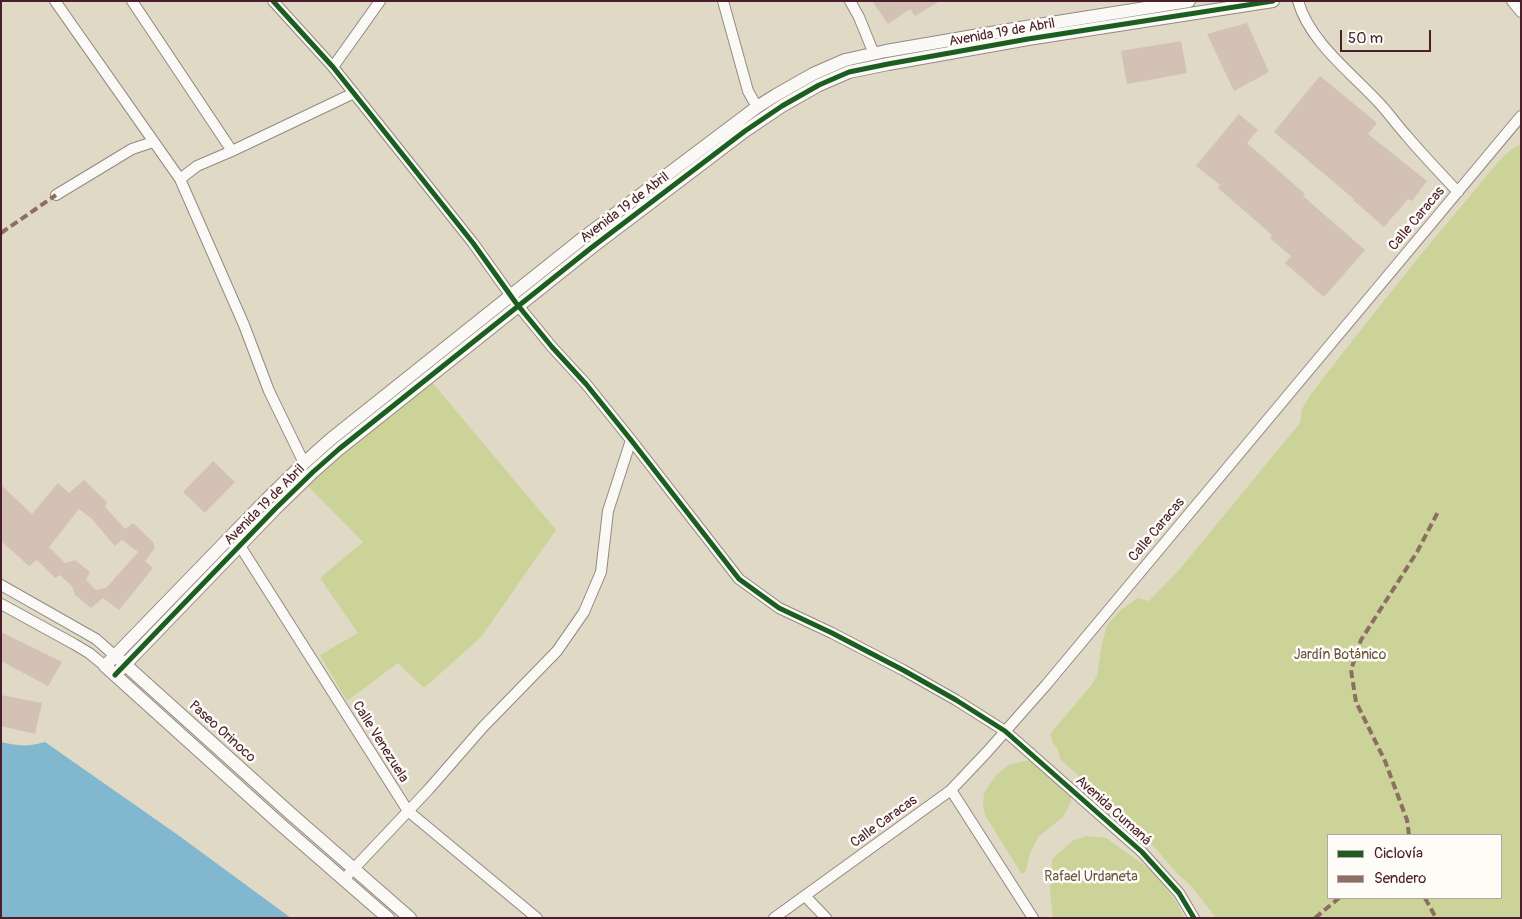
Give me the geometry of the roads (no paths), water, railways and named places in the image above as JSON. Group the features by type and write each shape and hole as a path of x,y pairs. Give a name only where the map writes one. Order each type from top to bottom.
{"street":[{"path":"55,1 180,179 244,325 269,391 304,463"},
{"path":"132,1 232,151"},
{"name":"Avenida Cumaná","path":"274,1 354,93 473,243 514,301 586,384 740,580 779,608 903,670 1005,731 1142,852 1179,893 1194,918"},
{"path":"333,68 380,1"},
{"path":"723,1 748,91 757,107"},
{"path":"850,1 859,17 874,54"},
{"name":"Avenida 19 de Abril","path":"110,670 240,546 300,484 514,301 583,238 757,107 790,86 845,60 1026,27 1189,1"},
{"name":"Avenida 19 de Abril","path":"120,660 266,500 331,439 514,301 591,248 745,131 782,106 835,78 864,69 1010,42 1272,1"},
{"path":"1298,1 1300,10 1312,30 1332,55 1381,105 1458,192"},
{"path":"1512,1 1521,12"},
{"path":"180,179 197,166 354,93"},
{"name":"Calle Caracas","path":"774,918 950,790 1005,731 1521,116"},
{"path":"56,195 132,149 153,142"},
{"path":"344,879 429,789 483,727 557,651 584,612 601,572 608,511 631,440"},
{"name":"Calle Venezuela","path":"240,546 408,811 537,918"},
{"name":"Paseo Orinoco","path":"1,585 96,639 410,918"},
{"path":"1,604 89,653 110,670 280,824 388,918"},
{"path":"950,790 1033,918"},
{"path":"806,896 826,918"}],"water":[{"path":"1,742 33,745 45,742 178,835 291,918 1,918"}],"park label":[{"name":"Jardín Botánico","path":"1340,655"},
{"name":"Rafael Urdaneta","path":"1091,877"}]}
